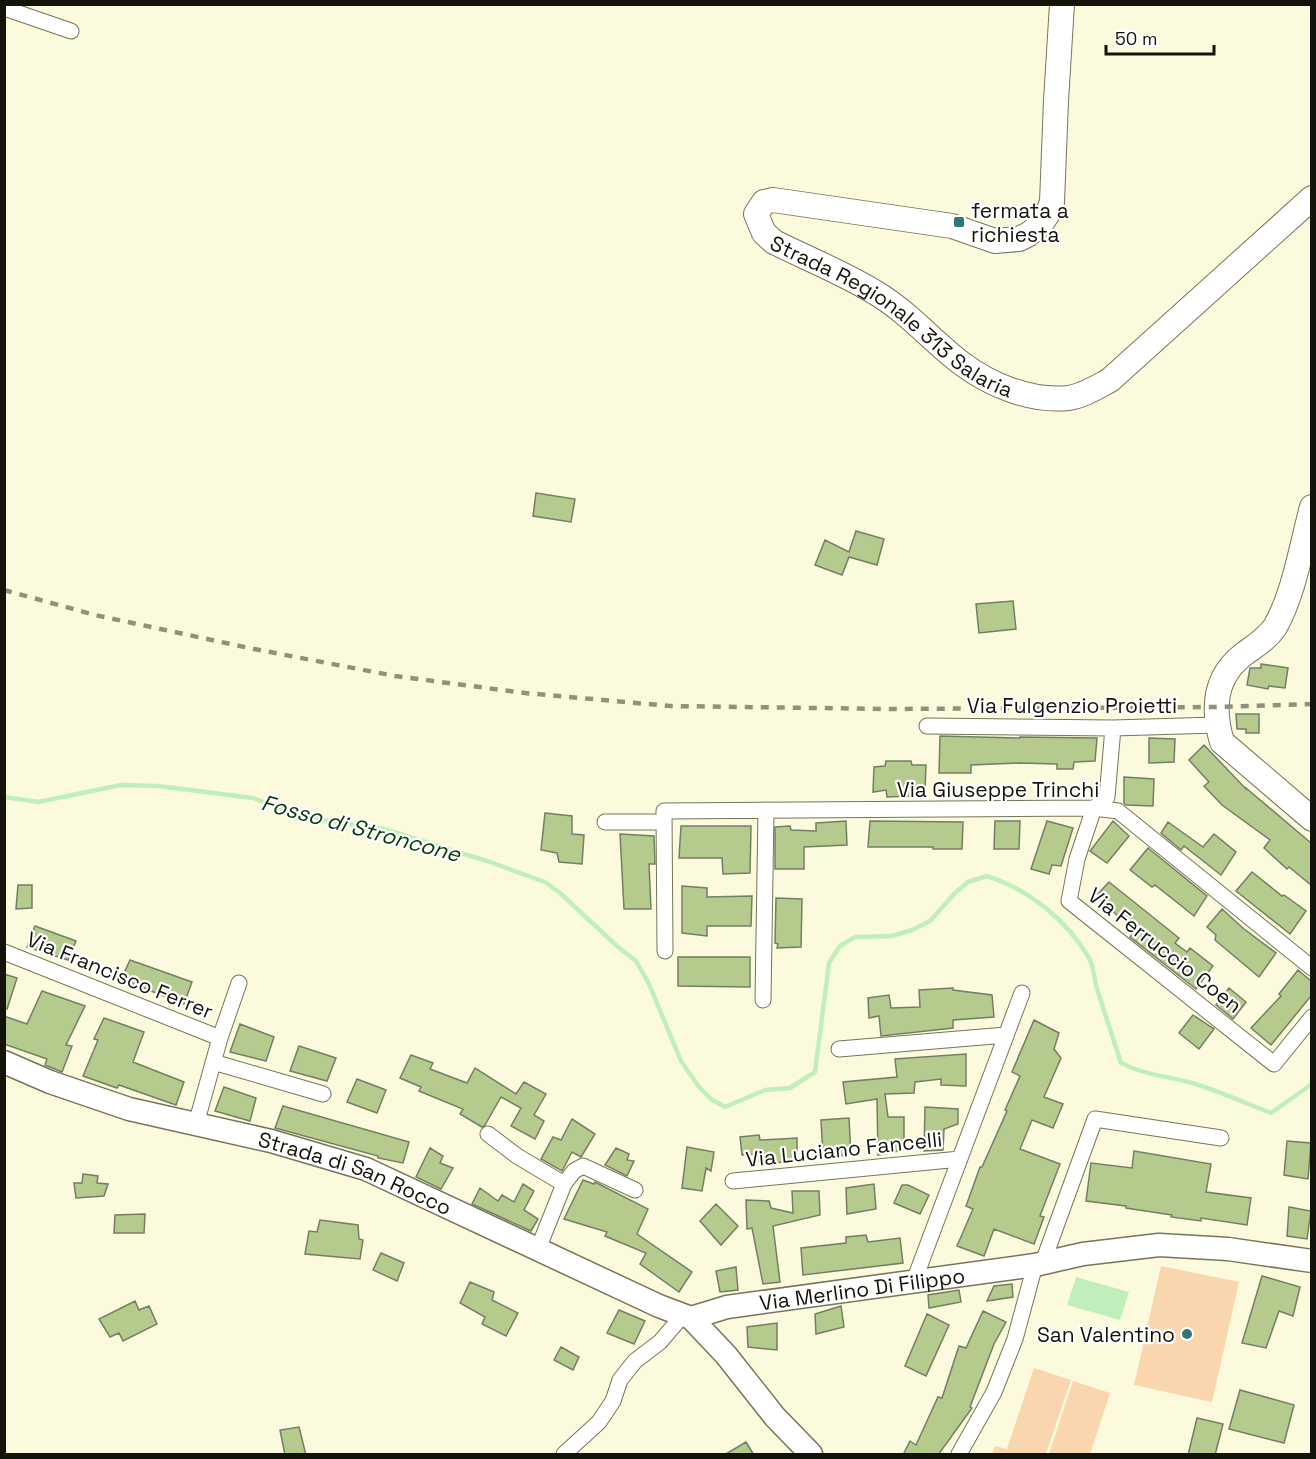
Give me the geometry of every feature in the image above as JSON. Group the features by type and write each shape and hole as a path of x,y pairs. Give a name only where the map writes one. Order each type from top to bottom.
{"main road":[{"name":"Strada Regionale 313 Salaria","path":"1062,4 1052,202 1040,225 1029,234 1019,239 995,241 952,226 773,200 765,202 756,214 764,233 774,242 876,293 962,363 986,379 1014,391 1039,397 1069,398 1092,390 1110,380 1311,198"},
{"path":"1311,507 1286,603 1274,629 1262,642 1228,668 1219,687 1216,707 1217,725 1222,741 1311,819"},
{"name":"Strada di San Rocco","path":"4,1062 50,1082 129,1109 271,1141 366,1169 687,1317"},
{"name":"Via Merlino Di Filippo","path":"687,1317 727,1307 1039,1264 1083,1254 1159,1245 1228,1249 1311,1261"},
{"path":"687,1317 726,1355 776,1417 811,1455"}],"street":[{"path":"4,8 71,31"},
{"name":"Via Fulgenzio Proietti","path":"927,726 1113,728 1217,725"},
{"name":"Via Ferruccio Coen","path":"1113,728 1107,797 1094,808 1077,859 1069,901 1274,1064 1311,1017"},
{"name":"Via Giuseppe Trinchi","path":"605,822 766,810 1094,808 1118,811 1311,968"},
{"path":"763,1000 766,810"},
{"path":"664,817 664,951"},
{"name":"Via Francisco Ferrer","path":"4,952 220,1038"},
{"name":"Via Francisco Ferrer","path":"196,1124 220,1038 240,983"},
{"path":"914,1281 1022,993"},
{"path":"839,1049 1006,1035"},
{"path":"213,1062 323,1094"},
{"path":"959,1455 994,1392 1015,1339 1039,1264 1095,1119 1221,1138"},
{"path":"488,1134 517,1156 564,1184"},
{"name":"Via Luciano Fancelli","path":"733,1181 960,1159"},
{"path":"538,1249 564,1184 574,1171 583,1166 635,1190"},
{"path":"564,1455 599,1422 613,1401 620,1380 635,1361 687,1317"}],"shaded area":[{"name":"San Valentino","path":"1161,1266 1239,1282 1212,1402 1134,1385"},
{"path":"1076,1277 1129,1292 1120,1320 1067,1305"},
{"path":"1034,1368 1071,1380 1046,1454 992,1454 995,1446 1007,1449"},
{"path":"1073,1381 1110,1393 1090,1454 1049,1454"}],"building":[{"path":"536,493 575,499 571,522 533,516"},
{"path":"856,531 884,539 877,565 849,557 842,575 815,565 825,540 849,552"},
{"path":"1013,601 1016,629 979,633 976,604"},
{"path":"1261,664 1288,668 1285,688 1269,686 1268,689 1247,685 1250,668 1261,668"},
{"path":"1236,714 1259,714 1259,733 1246,733 1246,729 1237,729"},
{"path":"940,736 1097,738 1095,761 1074,762 1073,769 1057,769 1057,764 1019,763 971,765 971,773 939,773"},
{"path":"1149,738 1175,739 1174,762 1149,763"},
{"path":"1204,745 1246,789 1311,843 1311,885 1289,867 1287,869 1264,848 1270,840 1222,805 1204,786 1209,782 1189,760"},
{"path":"886,761 911,761 912,765 926,765 925,790 912,790 911,796 887,797 886,790 873,792 874,767 885,766"},
{"path":"1124,777 1154,779 1153,806 1124,803"},
{"path":"545,813 572,816 572,834 584,835 582,864 559,862 557,853 541,850"},
{"path":"846,821 847,845 804,847 804,869 775,869 775,827 790,826 791,830 816,831 816,823"},
{"path":"870,821 963,822 962,849 868,847"},
{"path":"995,821 1020,821 1019,849 994,849"},
{"path":"1047,821 1073,828 1061,866 1052,865 1049,874 1031,869"},
{"path":"1113,821 1129,836 1107,863 1090,851"},
{"path":"1168,822 1203,847 1214,834 1236,852 1221,875 1184,846 1181,850 1161,833"},
{"path":"681,826 751,826 750,873 723,874 722,858 679,858"},
{"path":"620,834 654,836 655,864 649,864 651,909 624,909"},
{"path":"1148,848 1207,896 1194,916 1155,885 1152,887 1130,870"},
{"path":"1252,872 1282,896 1284,895 1306,911 1290,934 1236,891"},
{"path":"1109,882 1179,938 1175,943 1187,952 1190,948 1213,966 1196,989 1130,937 1135,930 1095,897"},
{"path":"18,885 32,885 32,908 16,909"},
{"path":"682,886 707,888 707,897 752,896 751,926 707,926 707,936 682,933"},
{"path":"776,898 802,899 801,947 777,948 778,944 775,943"},
{"path":"1222,909 1276,953 1259,977 1215,940 1216,935 1207,927"},
{"path":"35,926 76,941 68,960 27,947"},
{"path":"678,957 750,957 750,987 678,986"},
{"path":"130,960 192,982 184,1004 133,984 132,986 120,982"},
{"path":"1298,970 1311,981 1311,996 1271,1045 1251,1028 1281,996 1279,994"},
{"path":"4,974 17,978 7,1009 4,1008"},
{"path":"953,988 953,990 992,995 994,1017 953,1020 953,1028 881,1036 879,1016 869,1018 868,998 889,995 891,1008 920,1007 919,990"},
{"path":"1229,988 1246,1002 1233,1019 1216,1005"},
{"path":"42,991 85,1006 66,1045 72,1046 62,1072 45,1065 47,1059 4,1044 4,1016 27,1024"},
{"path":"1193,1015 1214,1029 1199,1049 1179,1033"},
{"path":"104,1018 144,1032 133,1062 184,1082 176,1105 119,1085 117,1088 83,1076 98,1040 94,1039"},
{"path":"1034,1020 1059,1033 1054,1049 1061,1058 1044,1097 1063,1104 1053,1128 1032,1120 1020,1149 1060,1164 1040,1216 1044,1217 1034,1244 994,1229 984,1256 957,1246 973,1209 966,1206 980,1167 982,1167 1007,1111 1005,1110 1020,1076 1012,1072"},
{"path":"240,1024 274,1037 266,1061 230,1052"},
{"path":"299,1046 336,1058 327,1081 290,1071"},
{"path":"966,1054 966,1086 941,1085 941,1079 915,1082 914,1093 885,1094 888,1117 904,1117 904,1150 878,1155 877,1099 846,1104 843,1082 897,1077 895,1059"},
{"path":"411,1055 433,1063 430,1069 467,1083 475,1068 516,1094 524,1082 546,1094 534,1115 544,1121 535,1139 511,1126 521,1108 501,1097 482,1127 460,1114 463,1109 419,1091 421,1087 400,1078"},
{"path":"357,1079 386,1090 377,1113 347,1102"},
{"path":"224,1087 256,1098 250,1121 215,1111"},
{"path":"283,1106 409,1142 403,1163 275,1128"},
{"path":"925,1107 958,1109 958,1124 944,1129 943,1150 924,1151"},
{"path":"849,1118 851,1155 823,1157 821,1120"},
{"path":"572,1119 595,1134 581,1157 572,1152 562,1171 541,1159 553,1137 561,1140"},
{"path":"759,1135 760,1140 797,1138 797,1161 760,1164 757,1154 742,1155 740,1137"},
{"path":"1287,1141 1311,1143 1308,1179 1284,1175"},
{"path":"687,1147 714,1152 711,1171 706,1168 702,1191 682,1188"},
{"path":"430,1148 443,1156 440,1163 453,1168 441,1189 416,1177"},
{"path":"616,1148 629,1154 627,1160 634,1161 627,1176 605,1165"},
{"path":"1134,1151 1211,1164 1206,1192 1251,1198 1247,1225 1201,1218 1201,1221 1171,1217 1172,1215 1126,1208 1126,1206 1086,1201 1091,1163 1132,1168"},
{"path":"83,1174 98,1176 97,1183 108,1184 104,1196 76,1198 74,1183 82,1183"},
{"path":"583,1180 594,1184 595,1182 648,1209 637,1234 692,1272 679,1292 640,1264 646,1253 605,1236 607,1232 564,1219"},
{"path":"523,1184 534,1191 524,1210 538,1219 531,1231 472,1204 480,1188 498,1201 502,1195 514,1202"},
{"path":"874,1184 876,1209 847,1214 846,1188"},
{"path":"902,1185 908,1185 929,1195 920,1214 894,1203"},
{"path":"792,1191 819,1191 820,1215 773,1226 780,1282 763,1284 752,1228 747,1229 746,1200 769,1201 771,1208 793,1213"},
{"path":"716,1204 738,1226 721,1245 700,1221"},
{"path":"1289,1207 1311,1211 1307,1239 1287,1236"},
{"path":"145,1214 144,1233 114,1233 115,1215"},
{"path":"320,1220 358,1225 359,1239 363,1240 360,1259 305,1254 309,1231 317,1232"},
{"path":"866,1235 868,1242 900,1238 903,1263 803,1275 801,1248 846,1243 846,1237"},
{"path":"381,1253 404,1263 397,1281 373,1270"},
{"path":"736,1267 738,1290 720,1292 716,1271"},
{"path":"1262,1276 1300,1287 1293,1316 1279,1311 1266,1348 1242,1343"},
{"path":"470,1282 494,1292 492,1300 518,1313 506,1336 482,1324 485,1317 460,1303"},
{"path":"1012,1284 1013,1297 987,1301 994,1286"},
{"path":"959,1290 961,1302 929,1308 928,1295"},
{"path":"135,1301 139,1310 149,1306 157,1324 123,1341 119,1333 110,1337 99,1319"},
{"path":"841,1306 844,1327 816,1334 815,1314"},
{"path":"619,1310 645,1321 634,1344 607,1333"},
{"path":"983,1311 1006,1322 994,1344 970,1407 972,1408 938,1455 903,1455 910,1441 916,1445 938,1397 942,1398 959,1346 966,1348"},
{"path":"927,1314 949,1325 926,1376 905,1366"},
{"path":"777,1323 777,1350 748,1347 747,1327"},
{"path":"561,1347 579,1357 573,1370 554,1360"},
{"path":"1240,1390 1294,1405 1284,1443 1229,1429"},
{"path":"1197,1418 1223,1424 1215,1455 1188,1455"},
{"path":"299,1427 306,1455 285,1455 280,1430"},
{"path":"746,1442 754,1455 724,1455"}],"waterway":[{"name":"Fosso di Stroncone","path":"4,797 38,802 121,785 158,786 253,798 315,819 384,829 545,882 636,961 649,984 681,1061 699,1087 711,1099 725,1107 765,1090 790,1088 815,1072 829,963 840,946 855,937 892,936 912,930 930,921 968,882 987,876 1017,889 1045,908 1070,931 1080,944 1092,965 1097,989 1121,1063 1147,1073 1202,1086 1271,1113 1312,1084"}],"railway":[{"path":"4,590 95,615 395,676 525,693 670,706 889,709 1216,707 1312,704"}],"place":[{"name":"fermata a richiesta","path":"959,222"},
{"name":"San Valentino","path":"1187,1334"}]}
